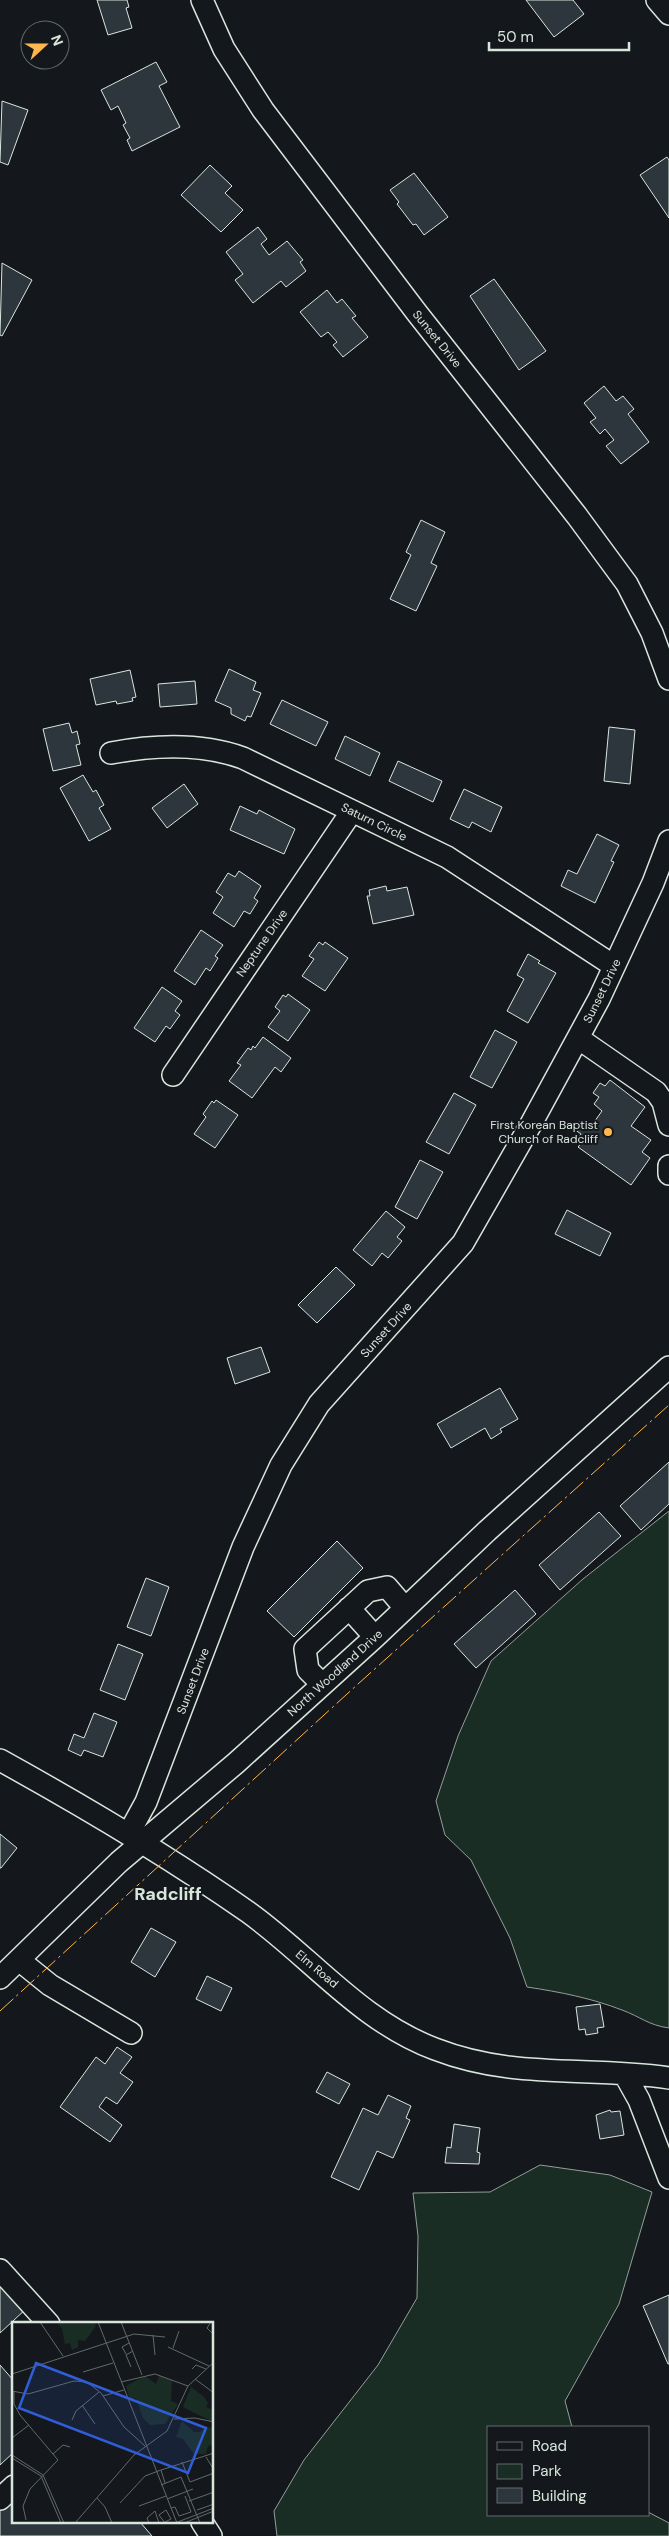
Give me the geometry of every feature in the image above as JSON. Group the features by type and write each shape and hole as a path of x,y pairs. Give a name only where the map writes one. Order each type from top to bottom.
{"street":[{"name":"Sunset Drive","path":"202,0 224,49 263,110 417,313 577,516 627,584 652,633 669,679"},
{"path":"657,0 669,14"},
{"name":"Saturn Circle","path":"111,753 132,749 210,748 260,765 447,857 614,966"},
{"name":"Neptune Drive","path":"173,1075 352,811"},
{"name":"Sunset Drive","path":"136,1837 146,1802 244,1547 281,1465 319,1404 463,1243 578,1038 653,883 669,841"},
{"path":"578,1038 656,1092 663,1102 669,1124"},
{"path":"669,1166 669,1174"},
{"name":"North Woodland Drive","path":"0,1978 119,1862 136,1837 236,1763 669,1366"},
{"path":"322,1684 308,1670 305,1649 349,1608 368,1591 387,1587 405,1608"},
{"path":"349,1608 375,1637"},
{"name":"Elm Road","path":"0,1760 136,1837 248,1912 376,2018 404,2035 434,2049 478,2063 562,2073 669,2078"},
{"path":"19,1960 50,1985 131,2033"},
{"path":"625,2075 639,2100 669,2178"},
{"path":"0,2270 47,2322"},
{"path":"0,2498 12,2488"},
{"path":"203,2524 211,2536"}],"green space":[{"path":"669,1511 669,2028 655,2025 599,2002 527,1987 510,1938 471,1860 445,1835 436,1801 458,1736 491,1661 583,1579"},
{"path":"540,2165 610,2175 652,2192 619,2304 565,2401 572,2426 487,2426 487,2516 649,2516 649,2513 669,2523 669,2536 277,2536 274,2511 304,2460 378,2365 417,2298 418,2236 413,2193 490,2192"}],"building":[{"path":"97,0 127,0 129,7 126,8 132,28 108,35"},
{"path":"526,0 573,0 584,14 554,37"},
{"path":"156,62 167,82 159,86 180,127 132,151 127,140 130,138 123,125 126,123 118,106 111,110 101,90"},
{"path":"2,101 28,110 8,165 0,162"},
{"path":"667,157 669,160 669,218 640,175"},
{"path":"210,165 232,186 225,193 243,210 221,232 181,195"},
{"path":"414,173 448,217 424,235 416,224 413,225 397,204 399,202 390,190"},
{"path":"258,227 267,239 261,244 269,255 287,241 303,260 300,262 306,271 286,287 281,281 253,303 235,280 243,274 226,252"},
{"path":"2,263 32,280 2,336 0,335"},
{"path":"494,279 546,351 519,370 470,296"},
{"path":"327,290 337,303 342,299 356,316 352,318 368,337 343,357 333,345 337,342 328,332 321,337 300,312"},
{"path":"604,386 616,401 623,396 634,409 628,414 649,442 621,464 606,446 614,440 605,429 600,434 590,422 596,418 584,403"},
{"path":"421,520 445,532 431,563 437,566 416,611 390,599 411,555 406,552"},
{"path":"229,669 256,682 253,690 261,693 251,717 247,716 245,721 231,714 231,708 215,701"},
{"path":"130,670 136,697 132,698 133,701 117,704 116,701 96,705 90,679"},
{"path":"195,681 197,704 160,707 158,684"},
{"path":"282,700 328,722 316,746 270,724"},
{"path":"69,723 72,733 77,731 80,744 76,745 81,765 53,771 43,729"},
{"path":"609,727 635,730 630,784 604,781"},
{"path":"345,736 380,753 370,776 335,759"},
{"path":"398,761 442,781 433,802 389,781"},
{"path":"83,775 93,792 96,790 104,805 99,808 111,829 89,841 60,788"},
{"path":"184,784 198,804 167,828 152,808"},
{"path":"464,789 502,807 491,832 472,822 469,828 450,819"},
{"path":"240,806 257,814 259,810 295,829 284,854 230,830"},
{"path":"597,834 619,845 611,861 614,862 595,903 561,886 568,870 577,874"},
{"path":"239,871 261,886 254,898 258,901 250,914 244,911 234,927 213,913 223,897 216,892 228,873 235,877"},
{"path":"386,886 387,891 407,887 414,915 373,924 367,896 370,896 369,890"},
{"path":"201,930 223,945 215,956 218,958 210,971 206,968 195,985 174,971"},
{"path":"319,942 323,945 325,942 348,958 325,991 302,976 314,959 309,956"},
{"path":"528,954 540,961 538,963 556,973 528,1023 507,1011 524,979 517,975"},
{"path":"162,987 182,1001 175,1011 180,1015 170,1029 166,1026 155,1042 134,1028"},
{"path":"288,994 310,1010 288,1041 268,1027 280,1011 275,1007 283,995 286,997"},
{"path":"495,1030 517,1042 492,1088 470,1077"},
{"path":"263,1037 291,1058 281,1072 275,1067 252,1098 229,1081 241,1065 237,1063 248,1048 251,1050 253,1046 255,1048"},
{"name":"First Korean Baptist Church of Radcliff","path":"610,1080 645,1107 631,1126 651,1140 642,1152 650,1158 631,1185 578,1147 583,1141 579,1137 581,1134 574,1129 580,1121 586,1126 589,1123 592,1125 602,1111 594,1104 599,1097 593,1093 600,1083 605,1086"},
{"path":"454,1093 476,1105 449,1154 426,1142"},
{"path":"216,1100 238,1115 215,1148 194,1134 206,1117 203,1114 212,1101 214,1103"},
{"path":"420,1160 443,1172 417,1219 395,1207"},
{"path":"567,1210 611,1233 600,1256 555,1234"},
{"path":"386,1211 405,1227 397,1237 402,1241 388,1258 382,1253 372,1266 353,1250"},
{"path":"336,1267 355,1285 317,1323 298,1305"},
{"path":"261,1347 270,1372 235,1384 227,1358"},
{"path":"500,1388 518,1419 500,1429 502,1432 491,1439 485,1428 451,1448 437,1424"},
{"path":"669,1462 669,1504 641,1530 620,1506"},
{"path":"599,1512 621,1536 560,1590 539,1565"},
{"path":"337,1541 363,1568 294,1637 267,1611"},
{"path":"146,1578 169,1587 151,1636 127,1627"},
{"path":"515,1590 536,1614 476,1668 454,1644"},
{"path":"118,1644 143,1654 125,1700 100,1690"},
{"path":"94,1713 117,1722 103,1757 84,1750 81,1756 68,1750 74,1734 84,1738"},
{"path":"0,1834 17,1848 1,1868 0,1868"},
{"path":"151,1928 176,1942 155,1977 131,1962"},
{"path":"207,1976 232,1988 221,2011 196,1999"},
{"path":"600,2004 604,2027 597,2028 598,2033 586,2035 585,2029 579,2030 576,2007"},
{"path":"117,2047 132,2057 120,2073 133,2082 117,2104 106,2097 99,2107 122,2125 110,2142 60,2107 96,2057 105,2064"},
{"path":"327,2072 350,2084 339,2104 316,2092"},
{"path":"388,2095 411,2106 406,2118 410,2120 393,2158 377,2151 359,2190 331,2177 363,2108 378,2115"},
{"path":"610,2110 611,2112 620,2111 624,2135 600,2139 596,2115"},
{"path":"454,2124 480,2128 477,2152 480,2153 479,2164 445,2163 447,2147 451,2148"},
{"path":"0,2278 27,2308 0,2333"},
{"path":"669,2295 669,2364 668,2364 643,2306"},
{"path":"0,2365 12,2379 12,2454 0,2465"},
{"path":"12,2499 12,2524 142,2524 152,2536 0,2536 0,2510"}],"power":[{"path":"0,2011 358,1684 669,1405"}],"place":[{"name":"First Korean Baptist Church of Radcliff","path":"608,1132"}],"district":[{"name":"Radcliff","path":"168,1894"}]}
